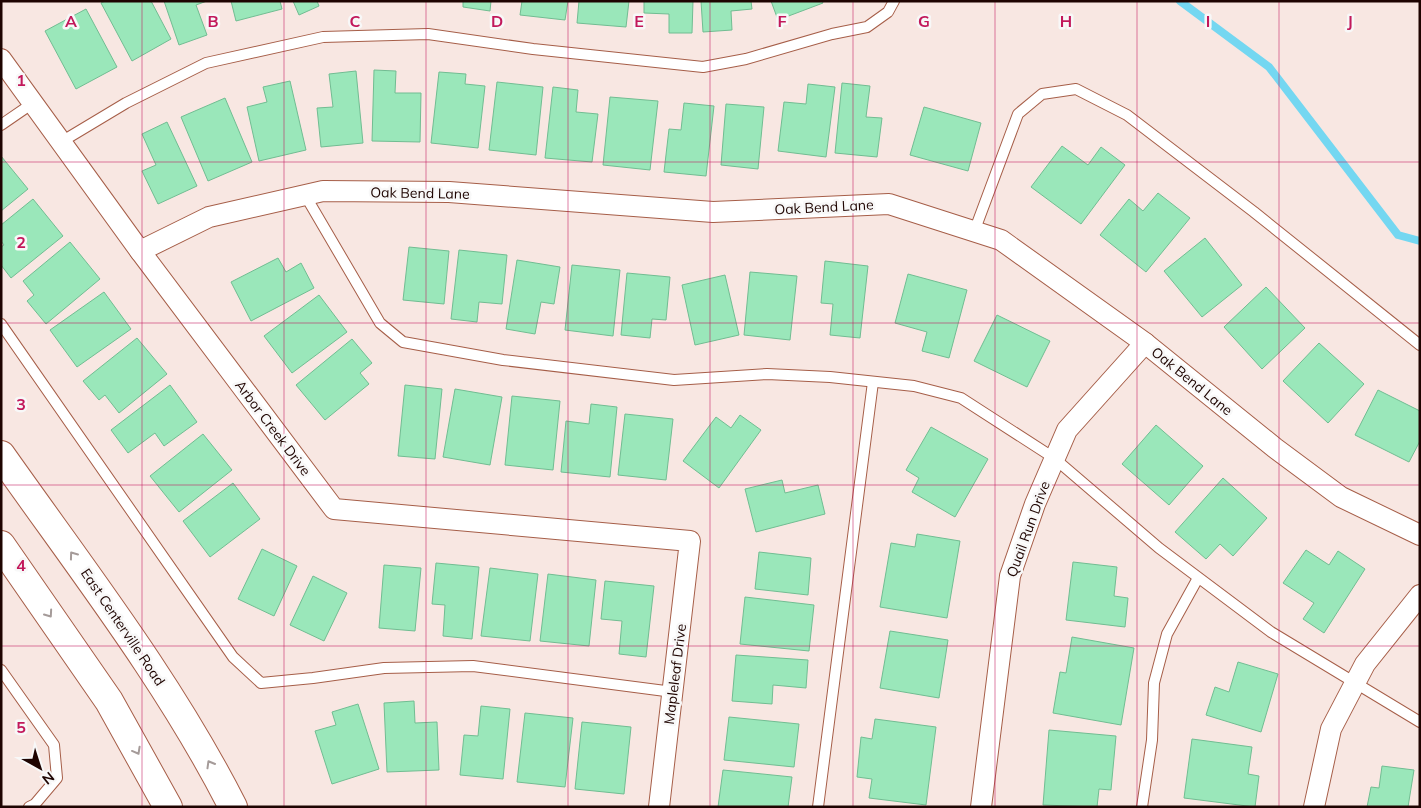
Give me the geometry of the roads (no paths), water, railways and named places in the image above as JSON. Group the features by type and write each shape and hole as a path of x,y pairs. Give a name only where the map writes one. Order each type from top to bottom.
{"main road":[{"name":"East Centerville Road","path":"1,455 150,665 192,733 233,807"},
{"path":"1,545 109,701 168,807"}],"street":[{"name":"Arbor Creek Drive","path":"1,58 140,251 334,509 690,541"},
{"name":"Oak Bend Lane","path":"140,251 209,218 323,191 448,192 713,212 890,204 1001,240 1145,343 1275,448 1341,497 1420,535"},
{"name":"Quail Run Drive","path":"980,807 1010,576 1035,504 1067,430 1145,343"},
{"name":"Mapleleaf Drive","path":"660,807 690,541"},
{"path":"1314,807 1330,729 1365,664 1420,595"}],"lane":[{"path":"61,142 126,103 206,63 323,37 428,34 703,67 746,60 832,34 867,28 888,12 894,1"},
{"path":"974,232 1018,114 1042,94 1076,89 1128,115 1254,212 1420,345"},
{"path":"1,125 33,103"},
{"path":"305,195 380,323 404,342 503,360 674,380 767,374 914,386 961,398 1054,458 1198,578 1271,632 1420,722"},
{"path":"1,324 234,657 261,682 313,678 384,668 473,666 673,692"},
{"path":"818,807 873,382"},
{"path":"1142,807 1152,740 1154,683 1167,634 1198,578"},
{"path":"1,670 54,744 57,778 35,804 29,807"}],"waterway":[{"path":"1180,1 1269,67 1398,235 1420,241"}]}
